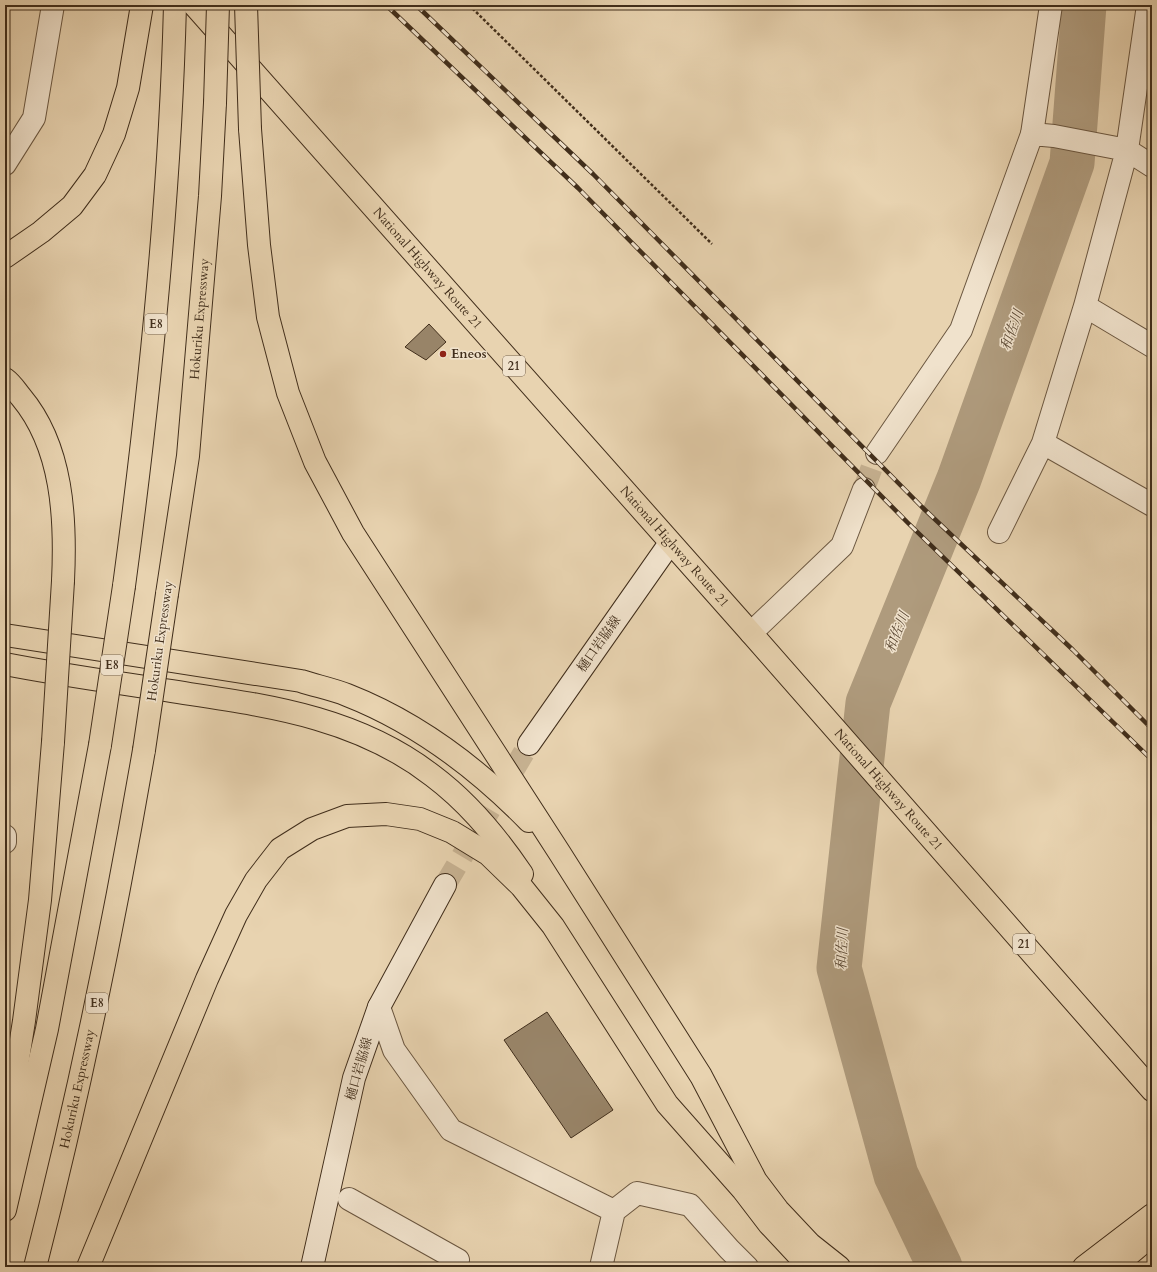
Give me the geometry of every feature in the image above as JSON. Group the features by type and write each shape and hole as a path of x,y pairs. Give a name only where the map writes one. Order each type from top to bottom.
{"highway":[{"name":"E8","path":"5,1210 46,1029 100,745 124,586 142,450 157,314 168,178 176,5"},
{"name":"National Highway Route 21","path":"194,5 834,727 1152,1090"},
{"name":"Hokuriku Expressway","path":"35,1267 90,1039 120,887 144,750 188,456 207,234 215,103 218,5"},
{"path":"246,5 250,129 258,245 268,317 288,393 315,462 352,533 559,852 701,1076 756,1181 778,1210 810,1244 839,1267"},
{"path":"5,257 41,232 72,206 95,175 114,134 128,88 141,13"},
{"path":"5,379 31,409 48,443 61,494 65,537 53,742 40,900 24,1021 5,1141"},
{"path":"5,635 300,681 347,695 392,716 437,743 478,774 509,802 559,852"},
{"path":"5,664 296,712 346,728 390,748 433,775 466,804 499,841 528,883 553,926 667,1104 743,1190 769,1224 798,1255 814,1267"},
{"path":"88,1267 207,979 236,915 256,880 280,849 312,830 347,816 386,814 420,819 452,832 488,854 521,886 553,926"},
{"path":"1084,1267 1152,1215"},
{"path":"1114,1267 1152,1235"}],"street":[{"path":"5,164 34,118 53,5"},
{"path":"877,453 961,330 1043,135 1051,5"},
{"path":"999,532 1043,443 1085,306 1127,150 1148,5"},
{"path":"1043,135 1127,150 1152,166"},
{"path":"1085,306 1152,346"},
{"path":"1043,443 1152,505"},
{"path":"751,633 842,546 864,489"},
{"name":"樋口岩脇線","path":"529,744 670,543"},
{"path":"5,836 5,842"},
{"name":"樋口岩脇線","path":"312,1267 354,1078 379,1007 445,885"},
{"path":"379,1007 394,1050 452,1130 614,1211"},
{"path":"601,1267 614,1211 637,1193 690,1205 744,1266"},
{"path":"349,1199 462,1265"}],"path":[{"path":"469,5 712,244"}],"building":[{"path":"429,324 446,342 426,360 405,347"},
{"path":"547,1012 613,1110 571,1138 504,1040"}],"waterway":[{"name":"和佐川","path":"940,1267 896,1175 839,968 868,703 959,479 1072,163 1084,5"}],"tunnel":[{"path":"864,489 877,453"},
{"path":"445,885 529,744"}],"railway":[{"path":"386,5 578,188 907,522 1152,760"},
{"path":"416,5 593,174 922,507 1073,650 1152,729"}],"place":[{"name":"Eneos","path":"443,354"}]}
